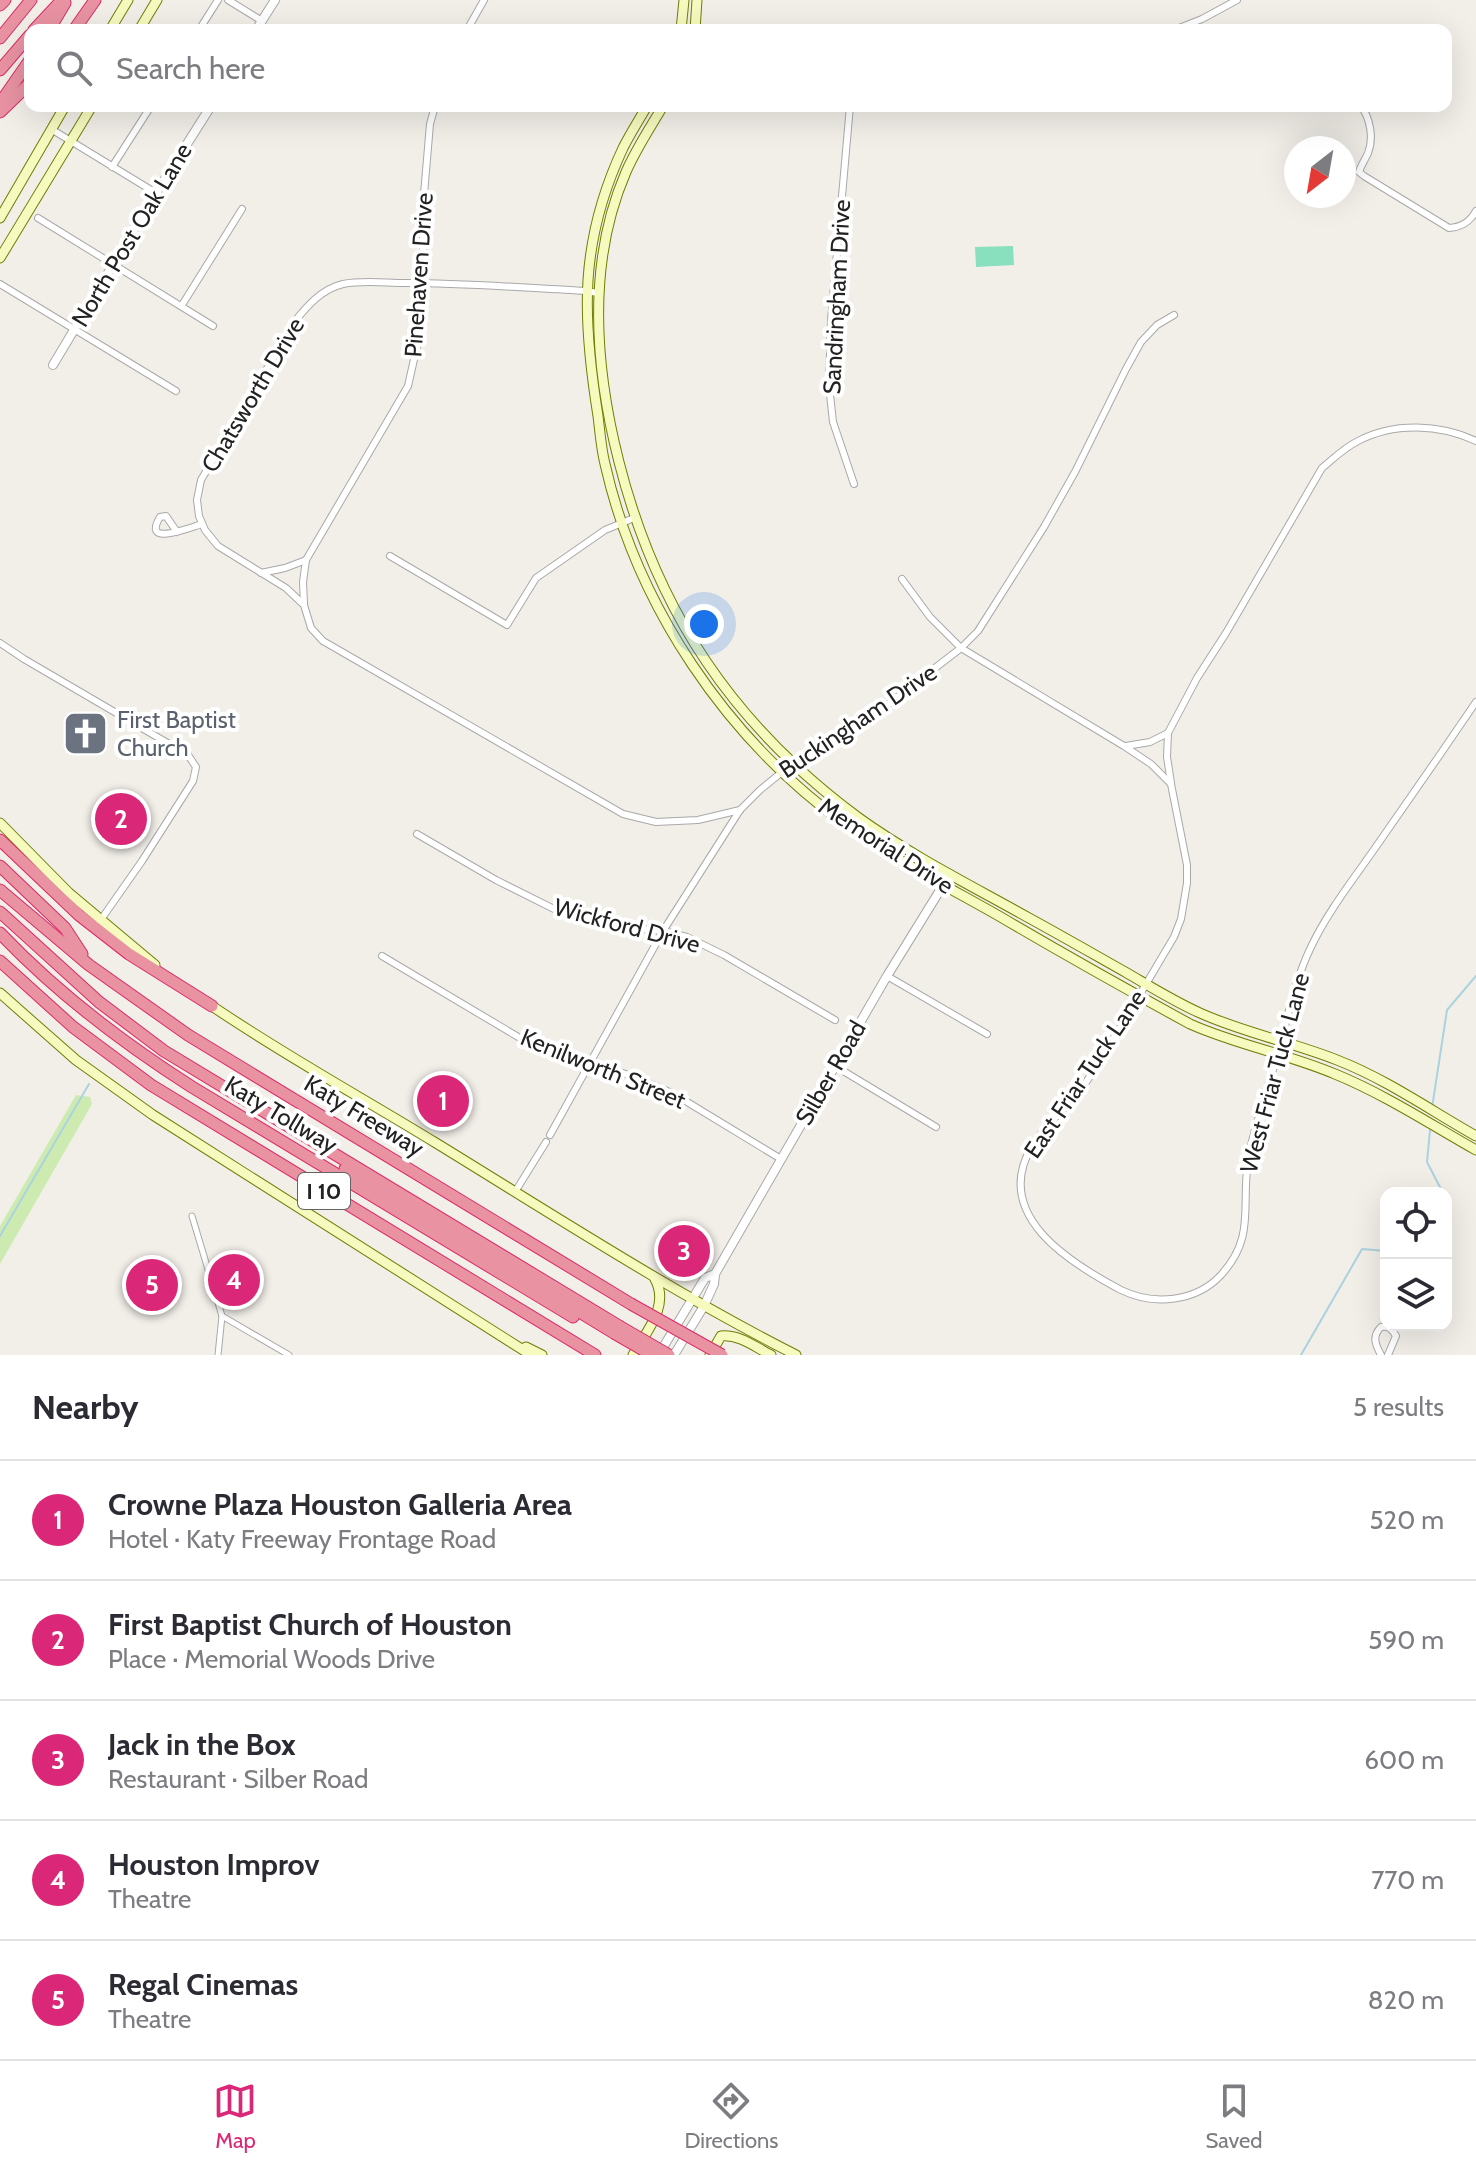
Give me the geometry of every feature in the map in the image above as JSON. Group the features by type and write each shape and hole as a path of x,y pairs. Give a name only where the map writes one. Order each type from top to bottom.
{"highway":[{"path":"0,5 5,0"},
{"path":"0,38 31,0"},
{"path":"40,24 65,0"},
{"path":"52,24 65,0"},
{"path":"78,24 95,0"},
{"path":"0,70 24,42"},
{"path":"0,103 24,69"},
{"path":"0,112 24,89"},
{"path":"0,840 79,915 117,945 167,980 212,1006"},
{"path":"0,866 65,928 89,965"},
{"name":"Katy Freeway","path":"0,890 89,965 202,1043 631,1304 722,1355"},
{"path":"0,912 99,1002 209,1083"},
{"path":"0,920 106,1017 141,1043 652,1355"},
{"name":"Katy Tollway","path":"0,933 94,1019 170,1073 531,1293 615,1333 641,1355"},
{"name":"I 10","path":"0,961 73,1027 151,1085 595,1355"},
{"path":"615,1333 672,1355"}],"main road":[{"path":"114,24 128,0"},
{"path":"143,24 157,0"},
{"path":"682,24 684,0"},
{"path":"695,24 697,0"},
{"path":"0,218 61,112"},
{"path":"0,258 88,112"},
{"name":"Memorial Drive","path":"644,112 606,189 590,249 586,291 591,375 605,464 622,522 653,597 685,655 726,712 782,772 842,822 944,885 1213,1035 1336,1074 1476,1150"},
{"name":"Memorial Drive","path":"660,112 627,170 609,226 598,293 601,363 610,427 634,518 653,566 696,648 734,702 792,764 862,820 950,874 1198,1013 1339,1060 1476,1136"},
{"path":"606,189 618,193"},
{"path":"685,655 696,648"},
{"path":"0,823 100,921 212,1006 692,1299 796,1355"},
{"path":"1062,952 1069,940"},
{"path":"0,993 76,1060 142,1107 531,1355"},
{"path":"633,1355 659,1309 659,1286 654,1276"},
{"path":"491,1330 542,1355"},
{"path":"710,1355 721,1336 732,1336 771,1355"}],"street":[{"path":"203,24 218,0"},
{"path":"228,0 262,21"},
{"path":"260,24 275,0"},
{"path":"470,24 484,0"},
{"path":"1189,24 1237,0"},
{"path":"112,167 147,112"},
{"name":"North Post Oak Lane","path":"53,365 207,112"},
{"name":"Pinehaven Drive","path":"304,605 306,560 408,386 417,346 423,283 423,206 433,112"},
{"name":"Sandringham Drive","path":"849,112 831,320 829,385 833,422 854,484"},
{"path":"1364,112 1370,129 1369,151 1359,172 1449,228 1458,228 1466,223 1476,211"},
{"path":"51,129 156,193"},
{"path":"1420,210 1425,200"},
{"path":"182,305 242,209"},
{"path":"38,218 213,326"},
{"name":"Chatsworth Drive","path":"202,524 197,500 201,480 295,321 311,302 341,285 359,282 598,293"},
{"path":"0,284 176,391"},
{"name":"Buckingham Drive","path":"550,1135 663,931 740,810 792,764 874,715 961,648 978,631 1044,527 1141,342 1157,325 1174,315"},
{"name":"East Friar Tuck Lane","path":"1158,1299 1143,1298 1124,1291 1088,1272 1048,1242 1036,1229 1021,1195 1025,1160 1031,1148 1080,1090 1174,937 1181,919 1187,883 1186,850 1171,784 1167,757 1168,733 1197,678 1322,468 1360,440 1393,429 1428,427 1476,441"},
{"path":"390,556 507,625 536,578 605,530 634,518"},
{"path":"177,532 202,524 218,546 286,588 304,605 311,628 323,641 623,814 656,822 698,820 740,810"},
{"path":"261,573 306,560"},
{"path":"902,579 930,617 961,648 1124,746 1151,764 1171,784"},
{"path":"0,643 188,755 196,767 193,781 100,921"},
{"name":"West Friar Tuck Lane","path":"1158,1299 1170,1300 1191,1295 1212,1284 1231,1263 1241,1245 1245,1232 1248,1160 1292,995 1312,943 1476,702"},
{"path":"1124,746 1150,742 1168,733"},
{"name":"Wickford Drive","path":"417,834 496,880 564,914 610,926 663,931 687,937 835,1020"},
{"name":"Silber Road","path":"672,1355 704,1306 715,1274 781,1159 950,874"},
{"name":"Kenilworth Street","path":"382,956 525,1041 637,1078 674,1094 781,1159"},
{"path":"887,976 987,1034"},
{"path":"835,1066 936,1127"},
{"path":"515,1192 546,1142"},
{"path":"192,1216 222,1316 218,1355"},
{"name":"Silber Road","path":"659,1355 705,1278 715,1274"},
{"path":"222,1316 289,1355"},
{"path":"1381,1355 1374,1338 1376,1331 1387,1326 1396,1336 1388,1355"}],"green space":[{"path":"1013,246 1014,265 976,267 975,247"},
{"path":"76,1095 90,1097 92,1104 0,1264 0,1226"}],"waterway":[{"path":"1432,1108 1447,1010 1476,976"},
{"path":"0,1236 89,1084"},
{"path":"1430,1130 1427,1162 1440,1187"},
{"path":"1301,1355 1362,1249 1380,1250"}],"place":[{"name":"First Baptist Church","path":"86,734"},
{"name":"First Baptist Church of Houston","path":"121,819"},
{"name":"Crowne Plaza Houston Galleria Area","path":"443,1101"},
{"name":"Jack in the Box","path":"684,1251"},
{"name":"Houston Improv","path":"234,1280"},
{"name":"Regal Cinemas","path":"152,1285"}]}
